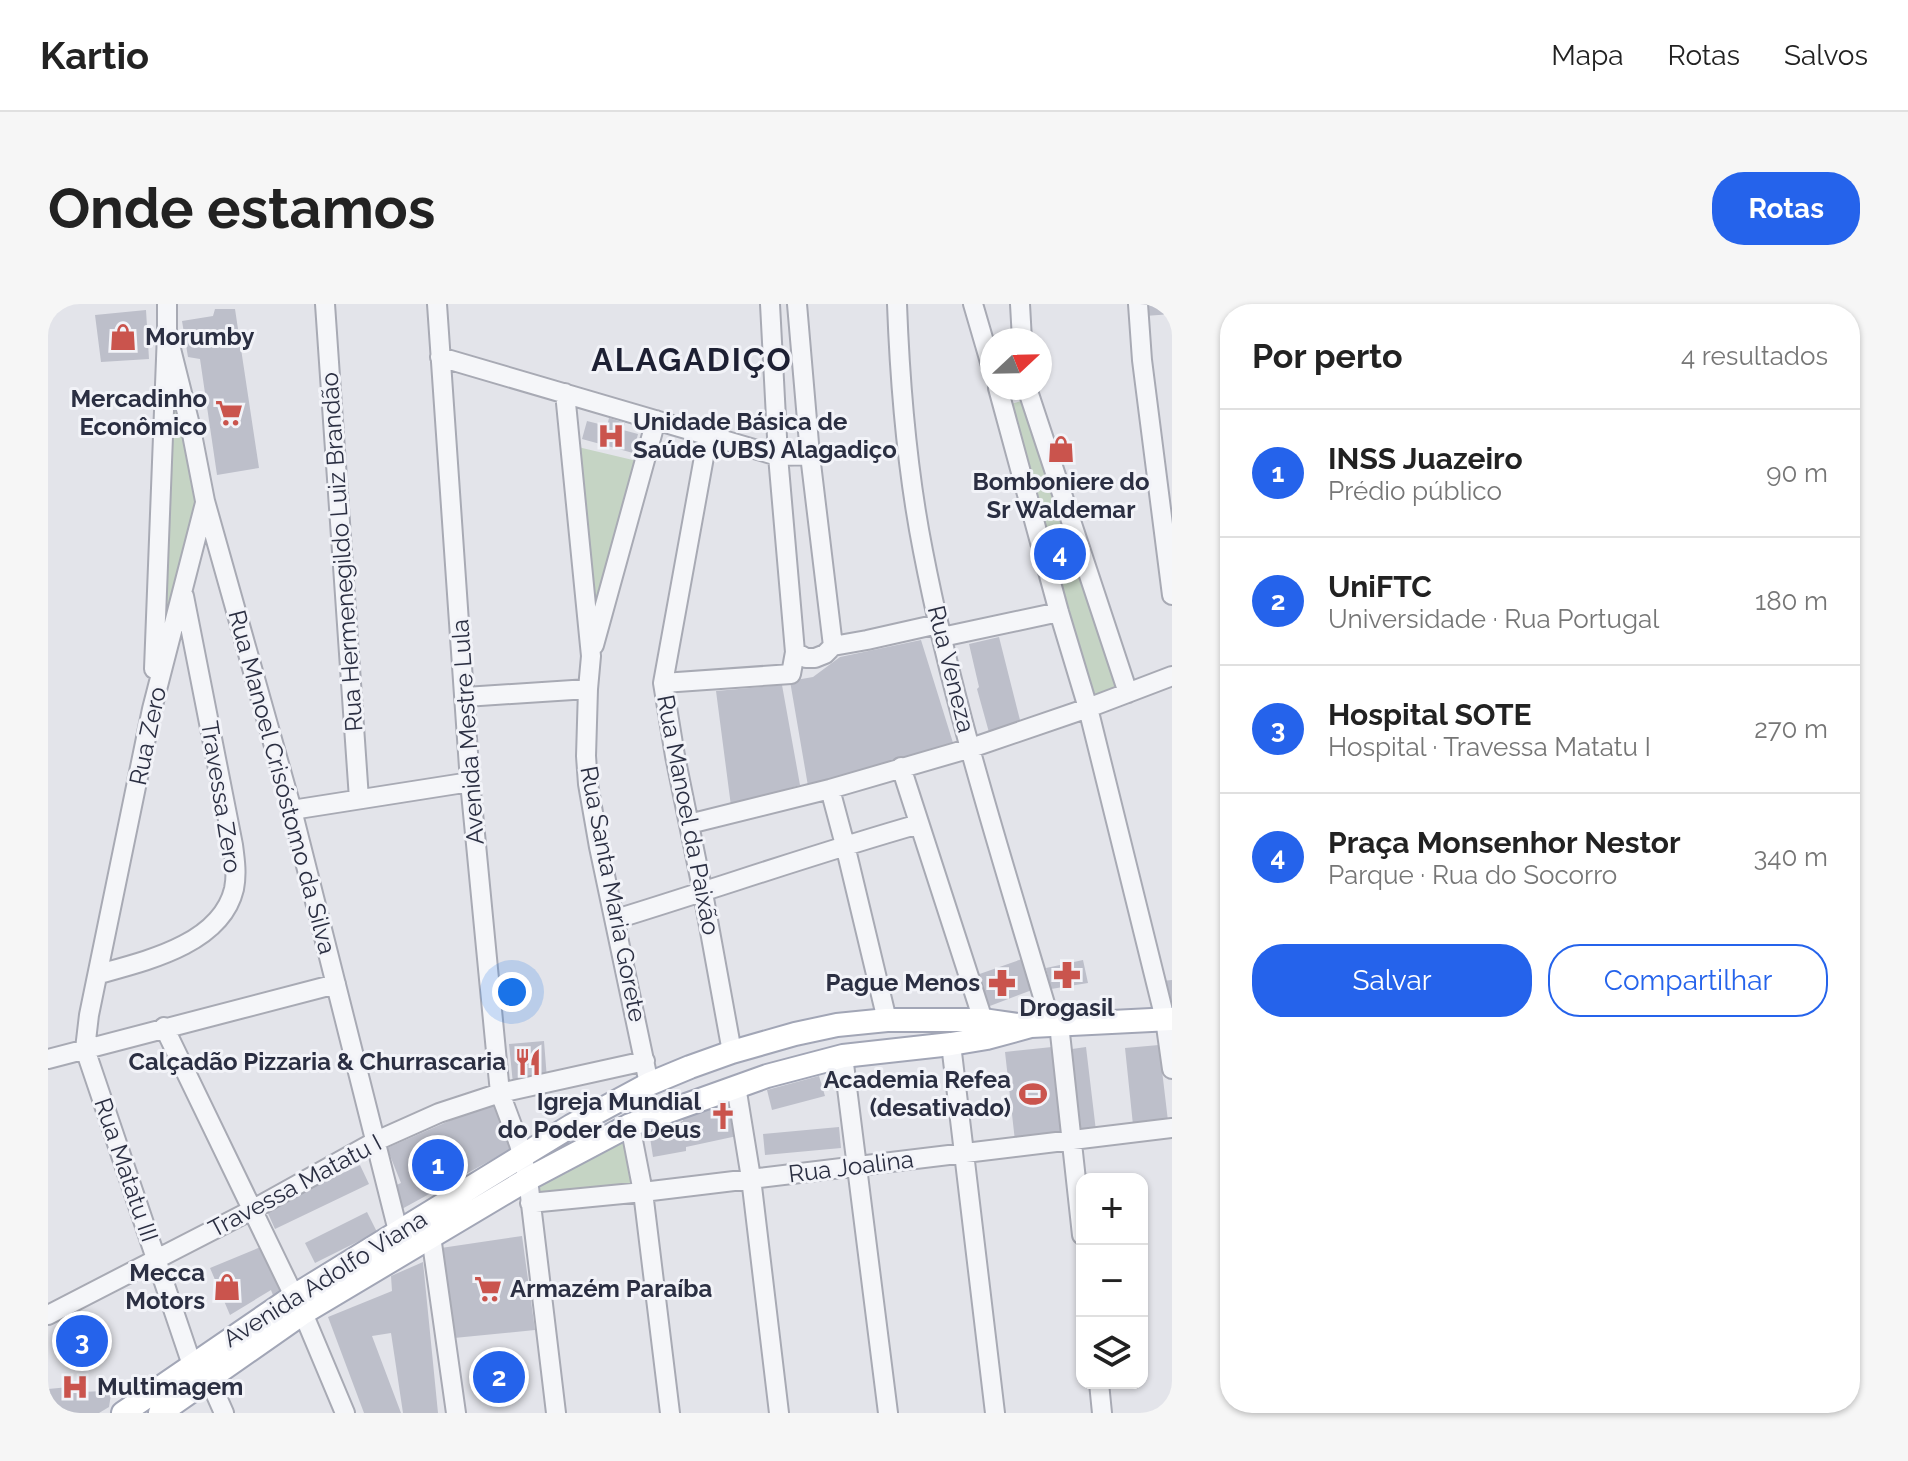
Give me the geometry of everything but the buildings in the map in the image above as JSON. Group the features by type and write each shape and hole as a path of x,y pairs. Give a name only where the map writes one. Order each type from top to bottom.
{"main road":[{"name":"Avenida Adolfo Viana","path":"123,1413 200,1372 398,1231 595,1112 684,1069 732,1052 837,1025 895,1020 983,1020 1047,1025 1169,1019"},
{"path":"895,1020 911,1030 907,1043 898,1049"},
{"name":"Avenida Adolfo Viana","path":"299,1304 431,1236 528,1179 630,1125 736,1086 843,1056 951,1044 1047,1025"},
{"path":"684,1069 679,1076 682,1089 686,1096 698,1100"},
{"name":"Avenida Adolfo Viana","path":"160,1413 200,1372"}],"street":[{"path":"152,709 167,304"},
{"name":"Rua Hermenegildo Luiz Brandão","path":"325,304 359,799"},
{"name":"Avenida Mestre Lula","path":"437,304 470,782 500,1093 528,1179 556,1413"},
{"path":"663,683 791,674 795,652 778,456 770,304"},
{"path":"797,304 810,455 833,646"},
{"name":"Rua Veneza","path":"897,304 913,490 922,548 985,804 1047,1025 1071,1141 1076,1184"},
{"path":"973,304 980,328"},
{"path":"1020,304 1021,328"},
{"path":"1138,304 1142,360 1172,595"},
{"name":"Rua Manoel Crisóstomo da Silva","path":"167,333 205,501 292,810 398,1231"},
{"path":"440,357 778,456 810,455"},
{"name":"Rua Santa Maria Gorete","path":"565,393 591,656"},
{"path":"1001,400 1088,708 1169,1019 1172,1069"},
{"path":"1031,400 1128,693"},
{"name":"Rua Santa Maria Gorete","path":"649,1084 599,847 586,756 591,656 656,420"},
{"name":"Rua Manoel da Paixão","path":"708,435 663,683 732,1052"},
{"name":"Rua Zero","path":"99,974 152,709 205,501"},
{"name":"Travessa Zero","path":"99,974 152,960 191,940 213,923 230,903 235,886 233,845 182,588"},
{"path":"795,652 806,658 815,658 833,646 1059,612"},
{"path":"689,824 830,789 971,748 1172,676"},
{"path":"465,697 588,689"},
{"path":"901,767 983,1020"},
{"path":"292,810 470,782"},
{"path":"830,789 895,1020"},
{"path":"616,919 919,824"},
{"name":"Rua Matatu III","path":"99,974 85,1049 157,1260 200,1372 224,1413"},
{"path":"48,1059 336,984"},
{"path":"164,1027 299,1304 345,1413"},
{"path":"951,1044 995,1413"},
{"path":"843,1056 888,1413"},
{"name":"Travessa Matatu I","path":"48,1315 252,1210 374,1142 439,1113 500,1093 645,1061"},
{"path":"736,1086 751,1178 779,1413"},
{"path":"630,1125 643,1192 670,1413"},
{"name":"Rua Joalina","path":"530,1203 1172,1128"},
{"path":"431,1236 456,1413"},
{"path":"1100,1389 1102,1413"}],"green space":[{"path":"171,374 197,465 196,517 161,655"},
{"path":"1021,401 1121,701 1094,709 1004,406"},
{"path":"578,447 637,461 594,621"},
{"path":"629,1134 633,1185 540,1196 536,1192 537,1182 553,1174 565,1174"}],"place":[{"name":"Morumby","path":"123,337"},
{"name":"Mercadinho Econômico","path":"229,413"},
{"name":"Unidade Básica de Saúde (UBS) Alagadiço","path":"611,436"},
{"name":"Bomboniere do Sr Waldemar","path":"1061,449"},
{"name":"Praça Monsenhor Nestor","path":"1060,554"},
{"name":"Drogasil","path":"1067,975"},
{"name":"Pague Menos","path":"1002,983"},
{"name":"Calçadão Pizzaria & Churrascaria","path":"528,1062"},
{"name":"Academia Refea (desativado)","path":"1033,1094"},
{"name":"Igreja Mundial do Poder de Deus","path":"723,1116"},
{"name":"INSS Juazeiro","path":"438,1165"},
{"name":"Mecca Motors","path":"227,1287"},
{"name":"Armazém Paraíba","path":"488,1289"},
{"name":"Hospital SOTE","path":"82,1341"},
{"name":"UniFTC","path":"499,1377"},
{"name":"Multimagem","path":"75,1387"}],"district":[{"name":"ALAGADIÇO","path":"692,360"}]}
